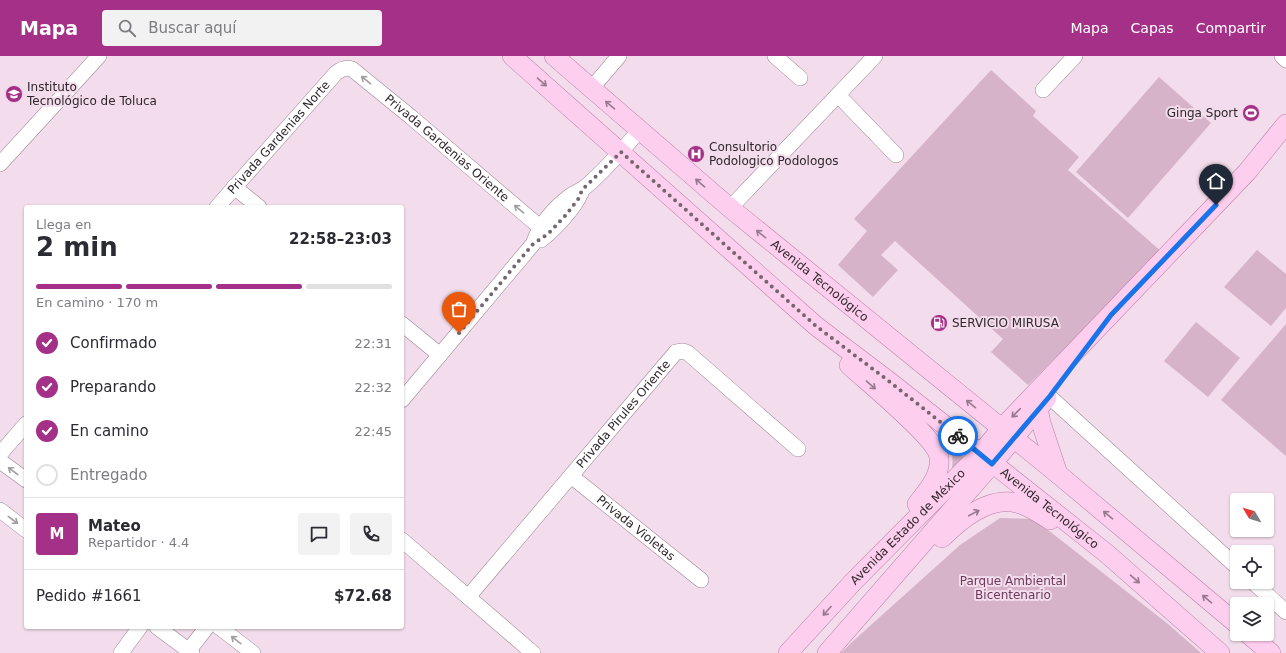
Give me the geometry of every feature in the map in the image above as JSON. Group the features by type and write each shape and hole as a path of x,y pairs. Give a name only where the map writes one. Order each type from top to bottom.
{"main road":[{"name":"Avenida Tecnológico","path":"512,56 816,326 890,382 1106,553 1220,653"},
{"name":"Avenida Tecnológico","path":"554,56 730,208 1058,474 1230,618"},
{"name":"Avenida Estado de México","path":"827,653 881,592 986,459 1043,397 1111,315 1247,172 1286,124"},
{"path":"816,326 844,360 931,442 940,458 939,467 930,488 853,582"},
{"path":"1043,397 1041,423 1058,474"},
{"name":"Avenida Estado de México","path":"788,653 853,582 986,459"},
{"path":"881,592 958,523 974,512 995,504 1017,503 1032,510 1106,553"},
{"path":"1256,641 1271,653"}],"street":[{"path":"0,164 99,56"},
{"path":"591,89 619,56"},
{"path":"775,56 800,78"},
{"path":"730,208 875,56"},
{"path":"1043,90 1075,56"},
{"path":"1282,56 1286,60"},
{"name":"Privada Gardenias Norte","path":"220,205 336,72 342,68"},
{"name":"Privada Gardenias Oriente","path":"342,68 350,68 356,72 544,231"},
{"path":"838,95 896,155"},
{"path":"404,398 544,231 566,215 579,198 582,190 621,152 640,130"},
{"path":"234,187 256,205"},
{"path":"404,326 440,355"},
{"name":"Privada Pirules Oriente","path":"468,597 673,355 679,351 688,353 798,449"},
{"path":"1043,397 1230,561"},
{"path":"0,454 24,426"},
{"path":"0,461 24,479"},
{"name":"Privada Violetas","path":"571,476 701,580"},
{"path":"0,510 24,528"},
{"path":"404,542 533,653"},
{"path":"1261,589 1286,612"},
{"path":"121,653 139,629"},
{"path":"160,629 190,652 206,629"},
{"path":"222,629 253,653"}],"green space":[{"path":"991,70 1036,111 1033,116 1079,157 1068,170 1162,252 1028,385 991,352 1003,339 895,241 881,255 898,270 873,297 838,265 867,231 854,219"},
{"path":"1159,77 1211,123 1128,218 1076,172"},
{"path":"1257,250 1286,274 1286,308 1271,326 1224,287"},
{"path":"1196,322 1240,358 1208,397 1164,361"},
{"path":"1286,324 1286,456 1221,400"},
{"path":"948,445 966,459 951,473 952,459"},
{"name":"Parque Ambiental Bicentenario","path":"1000,518 1034,519 1168,624 1201,653 841,653 960,545"}],"way so far":[{"path":"459,333 533,244 548,234 566,215 579,198 582,190 621,152 816,326 958,436"}],"place":[{"name":"Instituto Tecnológico de Toluca","path":"14,94"},
{"name":"Ginga Sport","path":"1251,113"},
{"name":"Consultorio Podologico Podologos","path":"696,154"},
{"name":"SERVICIO MIRUSA","path":"939,323"}],"route":[{"path":"958,436 992,464 1038,408 1050,396 1111,315 1216,205"}]}
